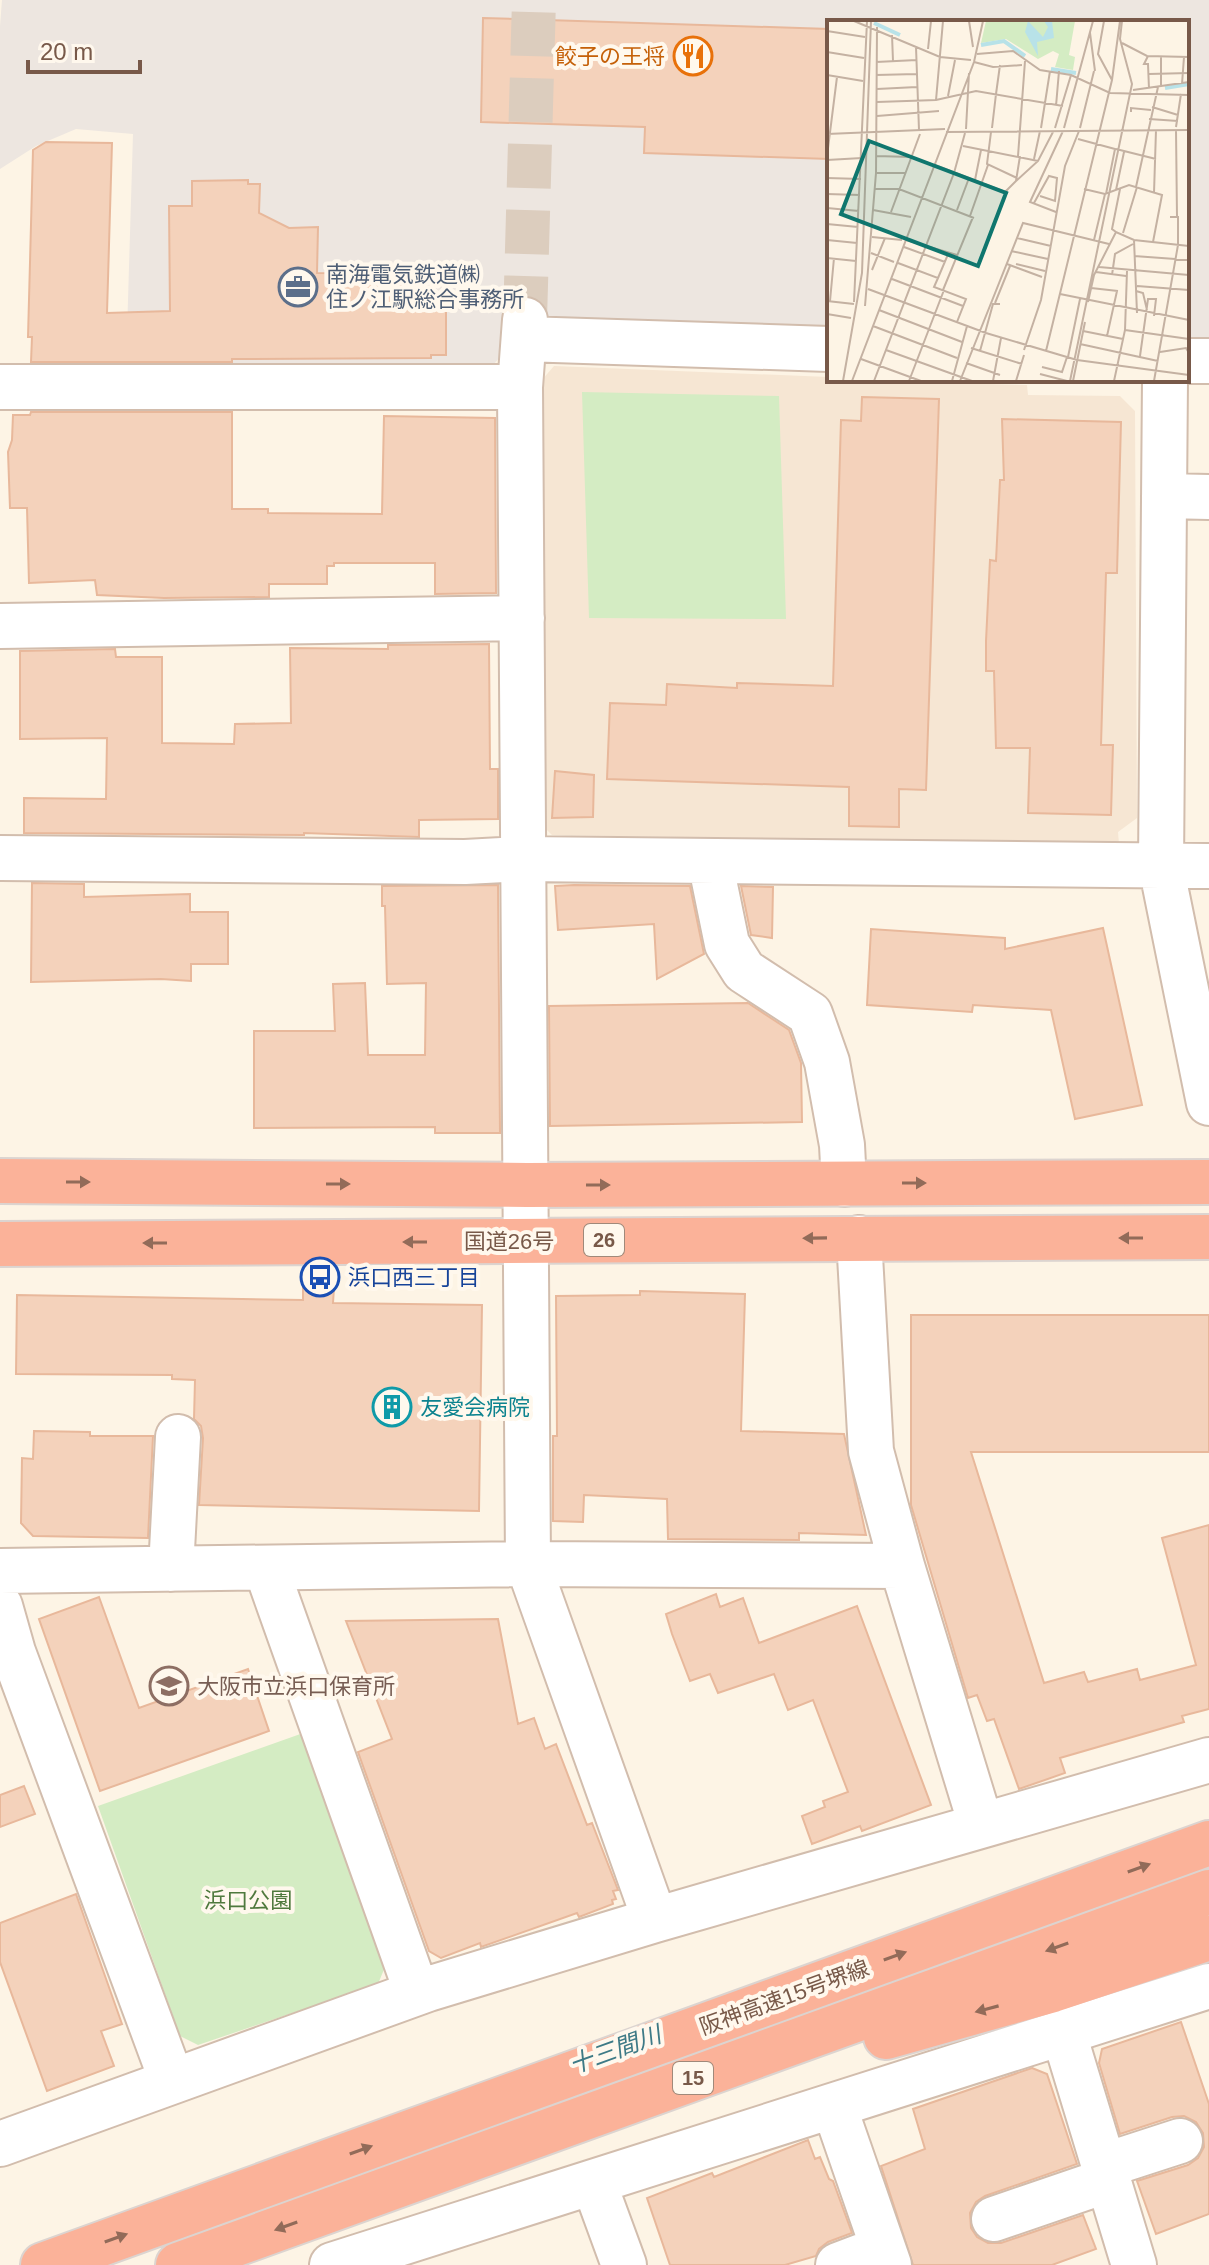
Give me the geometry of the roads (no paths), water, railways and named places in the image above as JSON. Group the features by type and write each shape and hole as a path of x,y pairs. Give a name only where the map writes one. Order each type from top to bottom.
{"highway":[{"path":"0,1181 527,1185 1209,1182"},
{"name":"国道26号","path":"0,1244 1209,1237"},
{"name":"阪神高速15号堺線","path":"43,2265 1209,1843"},
{"name":"阪神高速15号堺線","path":"178,2265 1209,1892"},
{"name":"15","path":"361,2199 512,2159 840,2051 1053,1990 1209,1938"}],"street":[{"path":"655,1920 528,1564 520,387 525,330 827,349"},
{"path":"1165,382 1161,866 1209,1103"},
{"path":"0,387 520,387"},
{"path":"1164,496 1209,497"},
{"path":"0,626 522,618"},
{"path":"0,858 465,862 522,859 1209,866"},
{"path":"710,861 727,944 744,971 810,1014 827,1062 842,1145 844,1184"},
{"path":"859,1238 871,1451 902,1566 981,1825"},
{"path":"171,1569 178,1437"},
{"path":"0,1571 528,1564 902,1566"},
{"path":"266,1568 417,1993"},
{"path":"0,1606 13,1652 172,2081"},
{"path":"0,2144 417,1993 655,1920 1209,1760"},
{"path":"332,2265 444,2249 594,2183 1209,1986"},
{"path":"1063,2031 1134,2265"},
{"path":"834,2106 886,2256 838,2265"},
{"path":"994,2219 1180,2141"},
{"path":"594,2183 624,2265"}],"tunnel":[{"path":"525,320 534,0"}],"place":[{"name":"餃子の王将","path":"693,56"},
{"name":"南海電気鉄道㈱ 住ノ江駅総合事務所","path":"298,287"},
{"name":"浜口西三丁目","path":"320,1277"},
{"name":"友愛会病院","path":"392,1407"},
{"name":"大阪市立浜口保育所","path":"169,1686"}],"park label":[{"name":"浜口公園","path":"248,1900"}],"water label":[{"name":"十三間川","path":"615,2050"}]}
